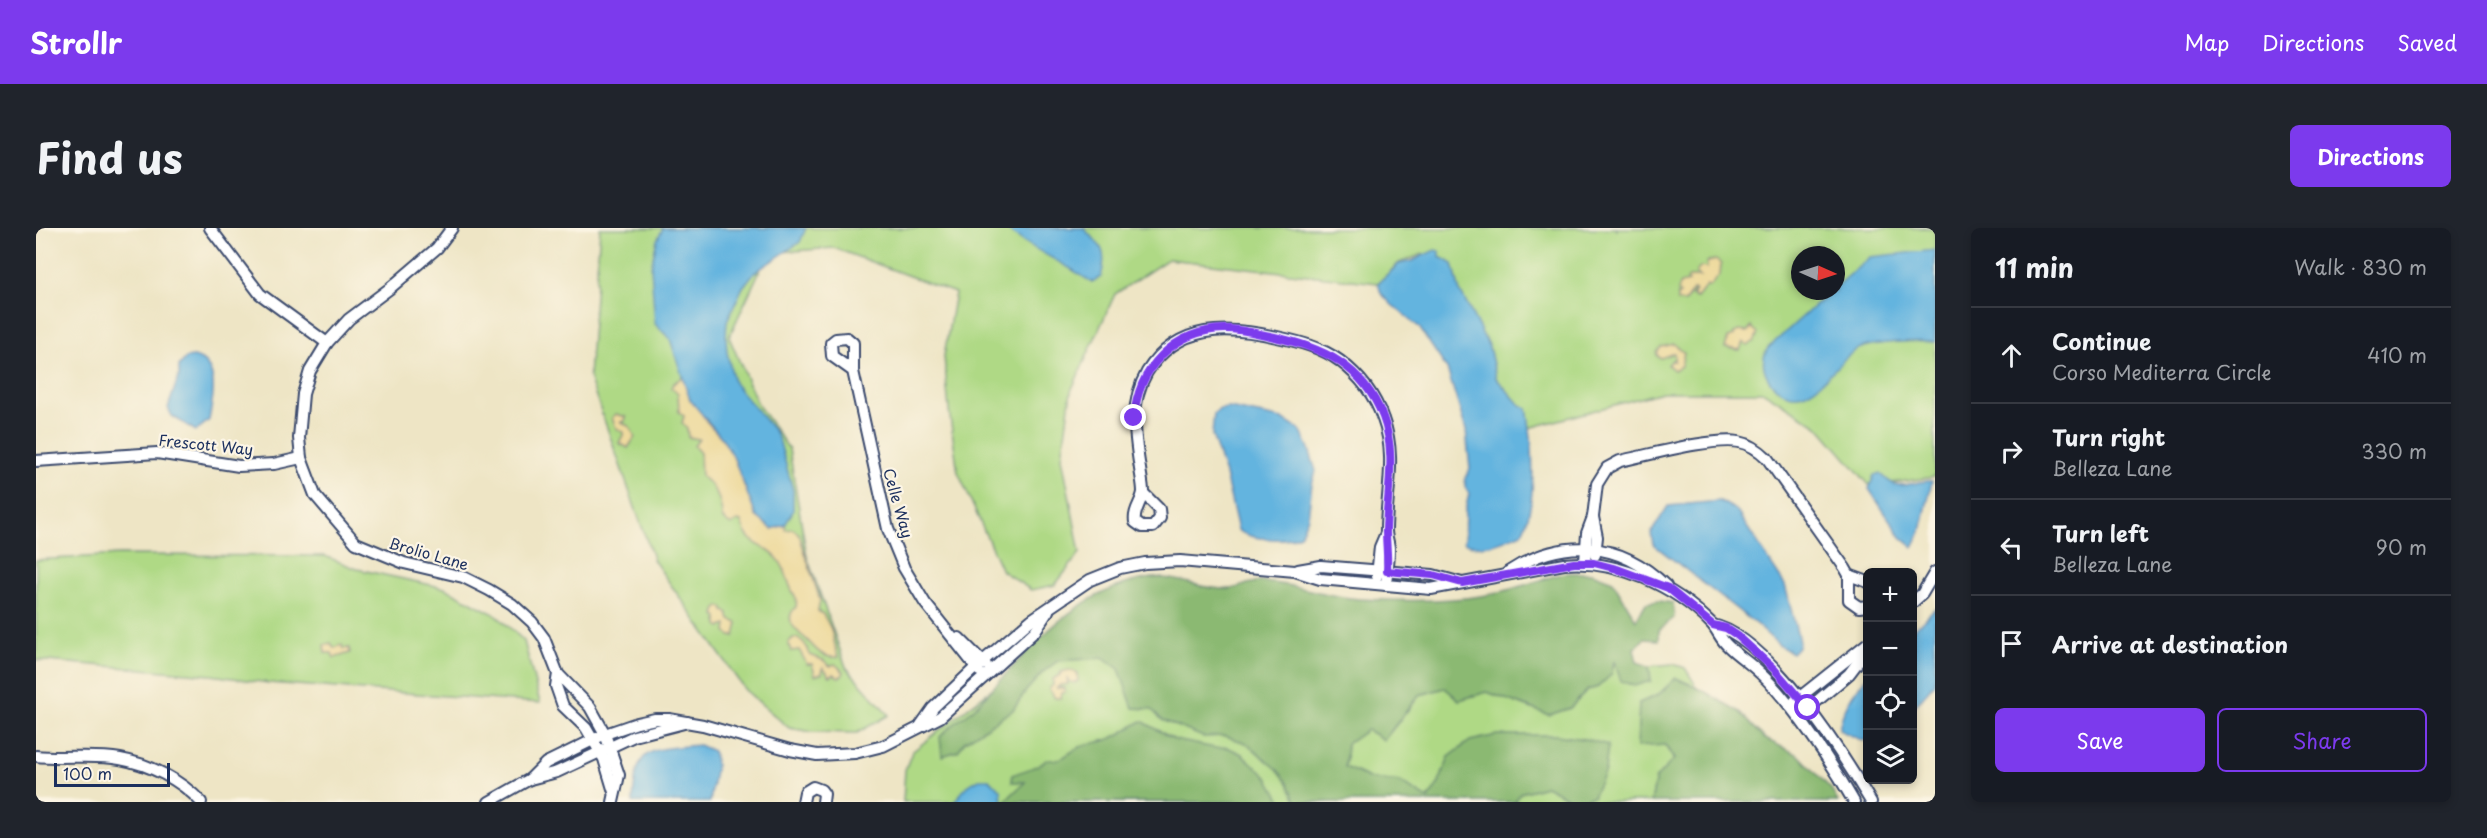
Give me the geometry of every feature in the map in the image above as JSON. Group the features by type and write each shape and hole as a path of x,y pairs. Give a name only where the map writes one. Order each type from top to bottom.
{"street":[{"path":"210,228 260,294 327,343"},
{"name":"Brolio Lane","path":"452,228 437,248 349,319 327,343 310,371 303,394 299,438 301,458 315,495 356,543 404,563 463,577 489,590 532,622 544,638 558,674 590,707 605,734 619,775 614,797"},
{"path":"1143,493 1134,418 1137,395 1147,373 1161,355 1186,338 1216,330 1245,330 1322,350 1341,362 1365,385 1383,416 1389,441 1391,472 1386,532 1380,547 1381,585"},
{"name":"Celle Way","path":"853,371 888,529 904,568 925,603 947,629 956,634 988,674"},
{"path":"1589,563 1591,550 1588,530 1593,517 1597,484 1603,472 1613,464 1717,442 1738,442 1754,447 1767,458 1849,574 1863,580"},
{"name":"Frescott Way","path":"36,461 157,453 240,466 274,464 301,458"},
{"path":"1505,574 1526,561 1546,553 1591,550 1617,554 1638,562 1713,625 1728,646 1762,674 1797,717 1854,802"},
{"path":"921,725 933,708 979,664 1031,620 1090,580 1119,568 1145,563 1180,561 1295,571 1320,579 1431,589 1564,564 1589,563 1617,569 1668,588"},
{"path":"1295,571 1321,566 1433,575 1462,583"},
{"path":"1917,598 1935,572"},
{"path":"1849,574 1849,600 1859,607 1863,607"},
{"path":"530,779 546,763 605,734 637,723 655,720 688,722 721,729 790,750 817,755 855,753 883,746 940,717 1035,631 1049,609"},
{"path":"1713,625 1726,628 1738,636 1775,670 1840,750 1871,802"},
{"path":"1788,707 1863,647"},
{"path":"1797,717 1850,674 1863,656"},
{"name":"Brolio Lane","path":"558,674 556,687 563,706 582,723 600,752 614,797"},
{"path":"489,802 530,779 556,772 634,736 688,722"},
{"path":"36,756 119,758 145,765 170,777 201,802"},
{"path":"803,802 805,792 813,787 818,788 824,794 823,802"}],"green space":[{"path":"600,228 1616,228 1617,231 1617,228 1935,228 1935,477 1870,486 1818,426 1764,392 1662,392 1529,428 1526,408 1519,404 1496,378 1489,347 1459,289 1453,264 1423,254 1399,263 1378,283 1168,259 1115,294 1071,391 1062,457 1080,553 1055,585 1031,590 1002,571 958,472 944,356 955,293 834,248 768,253 729,337 758,405 789,449 807,557 846,667 889,715 857,733 812,732 789,728 745,690 654,561 589,377"},
{"path":"119,555 325,556 357,569 445,588 496,615 524,641 540,703 269,683 211,675 36,660 36,560"},
{"path":"1565,573 1592,573 1613,581 1636,620 1646,603 1659,601 1673,603 1674,618 1659,630 1659,640 1644,639 1634,649 1637,662 1649,666 1651,681 1634,686 1621,681 1614,661 1612,674 1598,687 1588,690 1570,708 1549,715 1487,692 1459,700 1445,688 1419,695 1384,740 1367,730 1347,744 1345,767 1371,779 1400,782 1428,799 1439,783 1449,757 1470,741 1497,735 1556,735 1608,745 1605,771 1593,796 1574,801 1546,786 1520,793 1515,802 1297,802 1288,783 1277,769 1246,743 1225,736 1203,737 1162,720 1151,709 1133,708 1119,669 1104,658 1058,661 1043,672 1013,710 965,741 958,751 942,756 940,737 974,708 1030,648 1070,612 1117,587 1145,579 1166,578 1219,589 1230,589 1261,582 1347,598 1436,600 1492,594"},
{"path":"1082,610 1326,802 903,802 905,770 912,752 1046,646"},
{"path":"1614,659 1651,681 1649,666 1673,664 1685,668 1697,687 1676,678 1658,695 1639,703 1674,760 1656,778 1651,802 1515,802 1520,793 1546,786 1574,801 1593,796 1449,757 1439,783 1428,800 1400,782 1371,779 1345,768 1347,744 1367,729 1384,740 1420,695 1445,688 1459,700 1487,692 1549,715 1570,708 1588,690 1598,687"},
{"path":"1676,678 1740,712 1765,739 1799,755 1831,789 1838,802 1651,802 1656,778 1674,759 1665,745 1637,747 1639,703 1658,695"},
{"path":"1142,721 1175,740 1215,748 1227,747 1242,754 1269,779 1282,802 1004,802 1025,782 1012,782 1012,775 1046,760 1061,758 1080,747 1112,738"}],"sand":[{"path":"1716,260 1721,264 1720,275 1709,287 1707,285 1697,298 1692,296 1695,290 1693,290 1685,302 1677,302 1680,284 1688,282 1686,280 1689,277 1700,277 1696,272 1701,267 1707,268 1707,262"},
{"path":"1751,327 1758,333 1754,342 1747,345 1743,342 1740,350 1725,348 1728,338 1734,336 1734,333 1748,332"},
{"path":"1674,344 1684,353 1681,366 1674,370 1668,365 1672,360 1674,361 1674,353 1661,358 1657,356 1657,352 1661,347"},
{"path":"682,377 706,421 722,438 733,456 756,516 772,529 785,525 786,530 793,529 799,534 820,600 818,611 823,614 831,629 838,657 827,656 819,652 792,624 790,620 792,611 796,607 796,600 778,559 751,540 741,522 737,521 731,525 722,518 717,495 711,485 701,476 700,453 694,446 699,439 688,437 687,428 682,423 684,416 679,412 678,393 671,388"},
{"path":"616,414 626,417 625,421 621,422 630,427 635,437 628,448 619,443 624,433 616,428 612,418"},
{"path":"718,607 723,607 730,620 738,623 735,636 730,636 726,632 727,625 721,627 718,625 718,617 715,614"},
{"path":"793,638 804,643 810,655 823,660 830,666 835,664 844,672 842,676 838,677 834,674 830,676 823,667 822,673 815,675 812,664 807,664 799,650 791,651 788,643"},
{"path":"331,643 334,648 342,645 344,649 349,648 350,653 334,658 332,653 325,653 324,645"},
{"path":"1069,670 1077,673 1078,681 1074,683 1067,677 1068,684 1057,688 1065,688 1065,692 1062,693 1061,698 1055,698 1049,689 1053,685 1053,679 1061,672"}],"water":[{"path":"663,228 806,228 800,242 754,273 743,287 727,321 727,352 734,383 775,432 780,443 793,490 793,511 785,525 772,529 756,516 733,456 722,438 690,400 670,339 655,324 651,267 657,240"},
{"path":"1005,228 1083,228 1102,250 1104,261 1101,277 1092,282"},
{"path":"1435,250 1440,251 1440,257 1453,264 1459,289 1489,347 1496,378 1519,404 1527,408 1533,472 1527,520 1522,533 1486,545 1464,543 1465,511 1469,494 1465,487 1465,478 1470,469 1466,430 1447,369 1419,327 1391,304 1381,293 1378,283 1399,264 1412,261"},
{"path":"1935,250 1935,342 1892,342 1860,348 1813,389 1798,395 1782,391 1769,380 1765,372 1764,356 1768,348 1821,300 1845,300 1845,279 1870,257"},
{"path":"194,357 203,361 208,367 213,384 209,420 196,431 172,416 168,408 179,375 179,366 186,358"},
{"path":"1229,408 1282,419 1300,430 1316,471 1308,517 1300,535 1286,539 1268,539 1251,536 1238,530 1225,474 1212,435 1214,414 1220,409"},
{"path":"1881,473 1887,480 1899,485 1932,481 1921,531 1913,547 1901,537 1869,489 1874,475"},
{"path":"1720,501 1736,510 1785,585 1799,641 1798,647 1792,653 1780,646 1757,625 1653,544 1651,533 1668,506"},
{"path":"1935,608 1935,683 1917,703 1917,676 1917,626"},
{"path":"1863,682 1863,741 1839,730 1849,701"},
{"path":"699,745 713,751 716,765 710,802 633,802 637,770 648,754 656,750"},
{"path":"979,779 989,779 1001,790 1002,802 954,802 967,786"}],"route":[{"path":"1134,418 1137,395 1147,373 1161,355 1186,338 1206,331 1234,329 1313,346 1331,355 1358,377 1383,416 1391,454 1386,532 1389,549 1387,571 1433,575 1462,583 1585,562 1617,569 1668,588 1713,625 1726,628 1738,636 1775,670 1808,708"}]}
